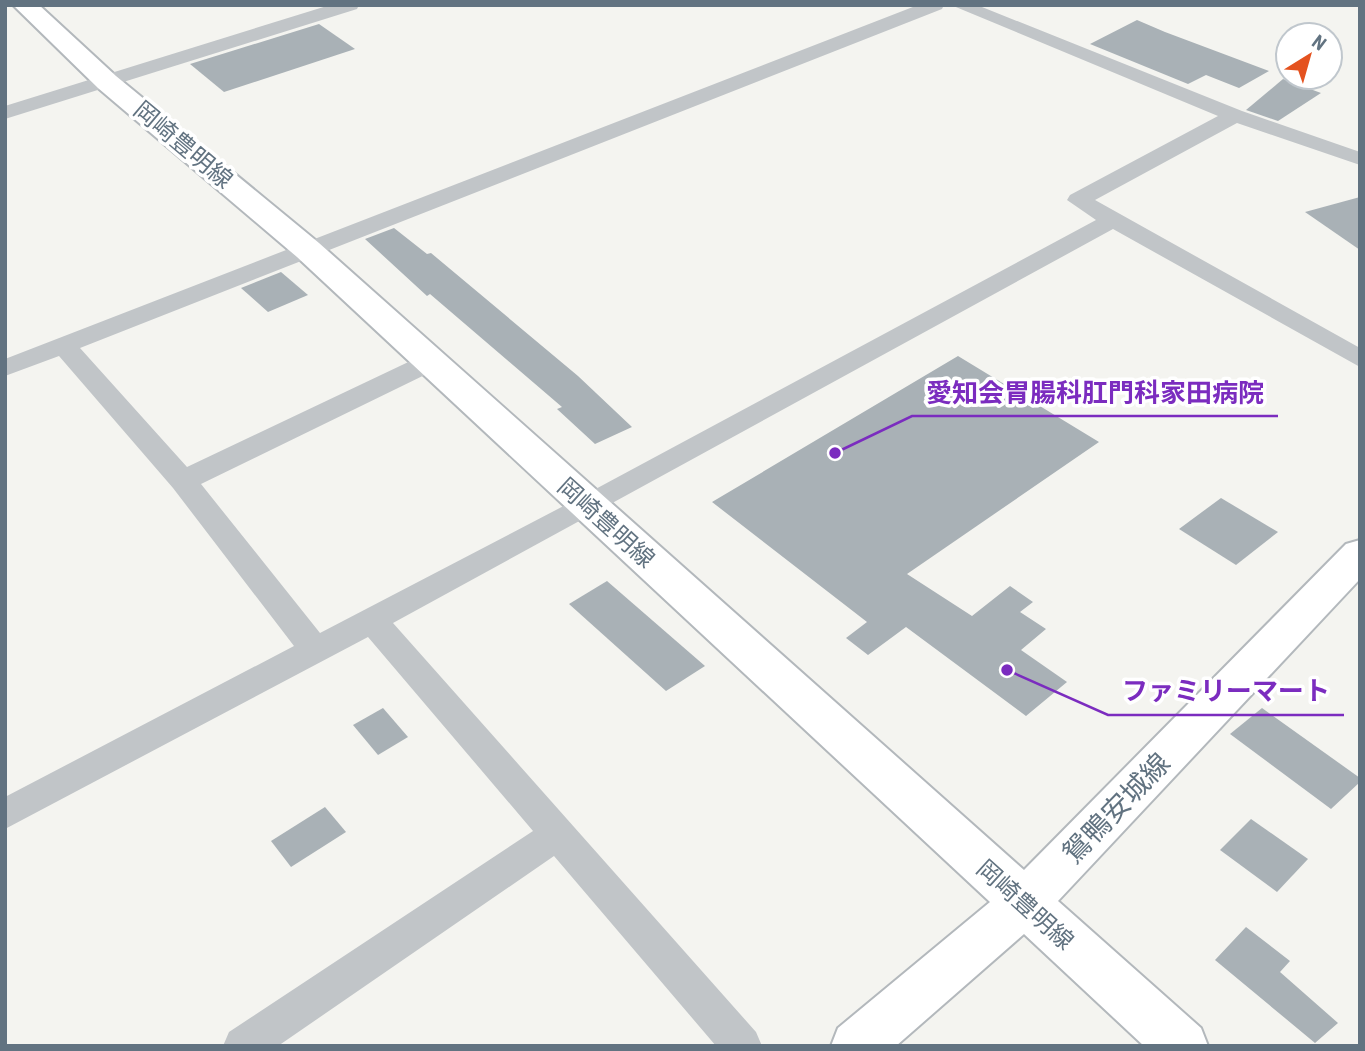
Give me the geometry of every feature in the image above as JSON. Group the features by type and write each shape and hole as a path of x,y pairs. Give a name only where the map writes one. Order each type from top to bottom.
{"main road":[{"name":"岡崎豊明線","path":"25,5 107,82 308,250 1181,1046"},
{"name":"鴛鴨安城線","path":"857,1046 1023,904 1360,554"}],"street":[{"path":"5,113 351,5"},
{"path":"5,368 935,5"},
{"path":"960,5 1235,115 1360,159"},
{"path":"1235,115 1078,200 1360,359"},
{"path":"5,814 587,506 1115,219"},
{"path":"63,345 183,481 314,649"},
{"path":"183,481 430,362"},
{"path":"371,619 742,1046"},
{"path":"243,1046 557,834"}],"building":[{"path":"1137,20 1269,71 1239,88 1206,75 1188,84 1090,44"},
{"path":"319,24 355,49 224,92 190,64"},
{"path":"1274,87 1274,91 1321,93 1278,121 1246,110"},
{"path":"1360,197 1360,250 1305,212"},
{"path":"394,228 427,254 431,253 578,376 632,427 595,444 557,409 562,407 430,294 427,296 365,239"},
{"path":"281,272 308,295 268,312 241,288"},
{"path":"958,356 1099,442 907,574 972,616 1010,586 1033,602 1020,612 1046,629 1021,650 1067,682 1026,716 906,627 868,655 846,638 867,622 712,502"},
{"path":"1221,498 1278,532 1236,565 1179,529"},
{"path":"607,581 705,666 666,691 569,604"},
{"path":"383,708 408,737 378,755 353,725"},
{"path":"1262,708 1360,778 1360,782 1331,809 1230,734"},
{"path":"325,807 346,832 291,867 271,841"},
{"path":"1251,819 1308,859 1277,892 1220,850"},
{"path":"1246,927 1290,961 1280,972 1338,1023 1315,1043 1215,960"}],"place":[{"name":"愛知会胃腸科肛門科家田病院","path":"835,453"},
{"name":"ファミリーマート","path":"1007,670"}]}
